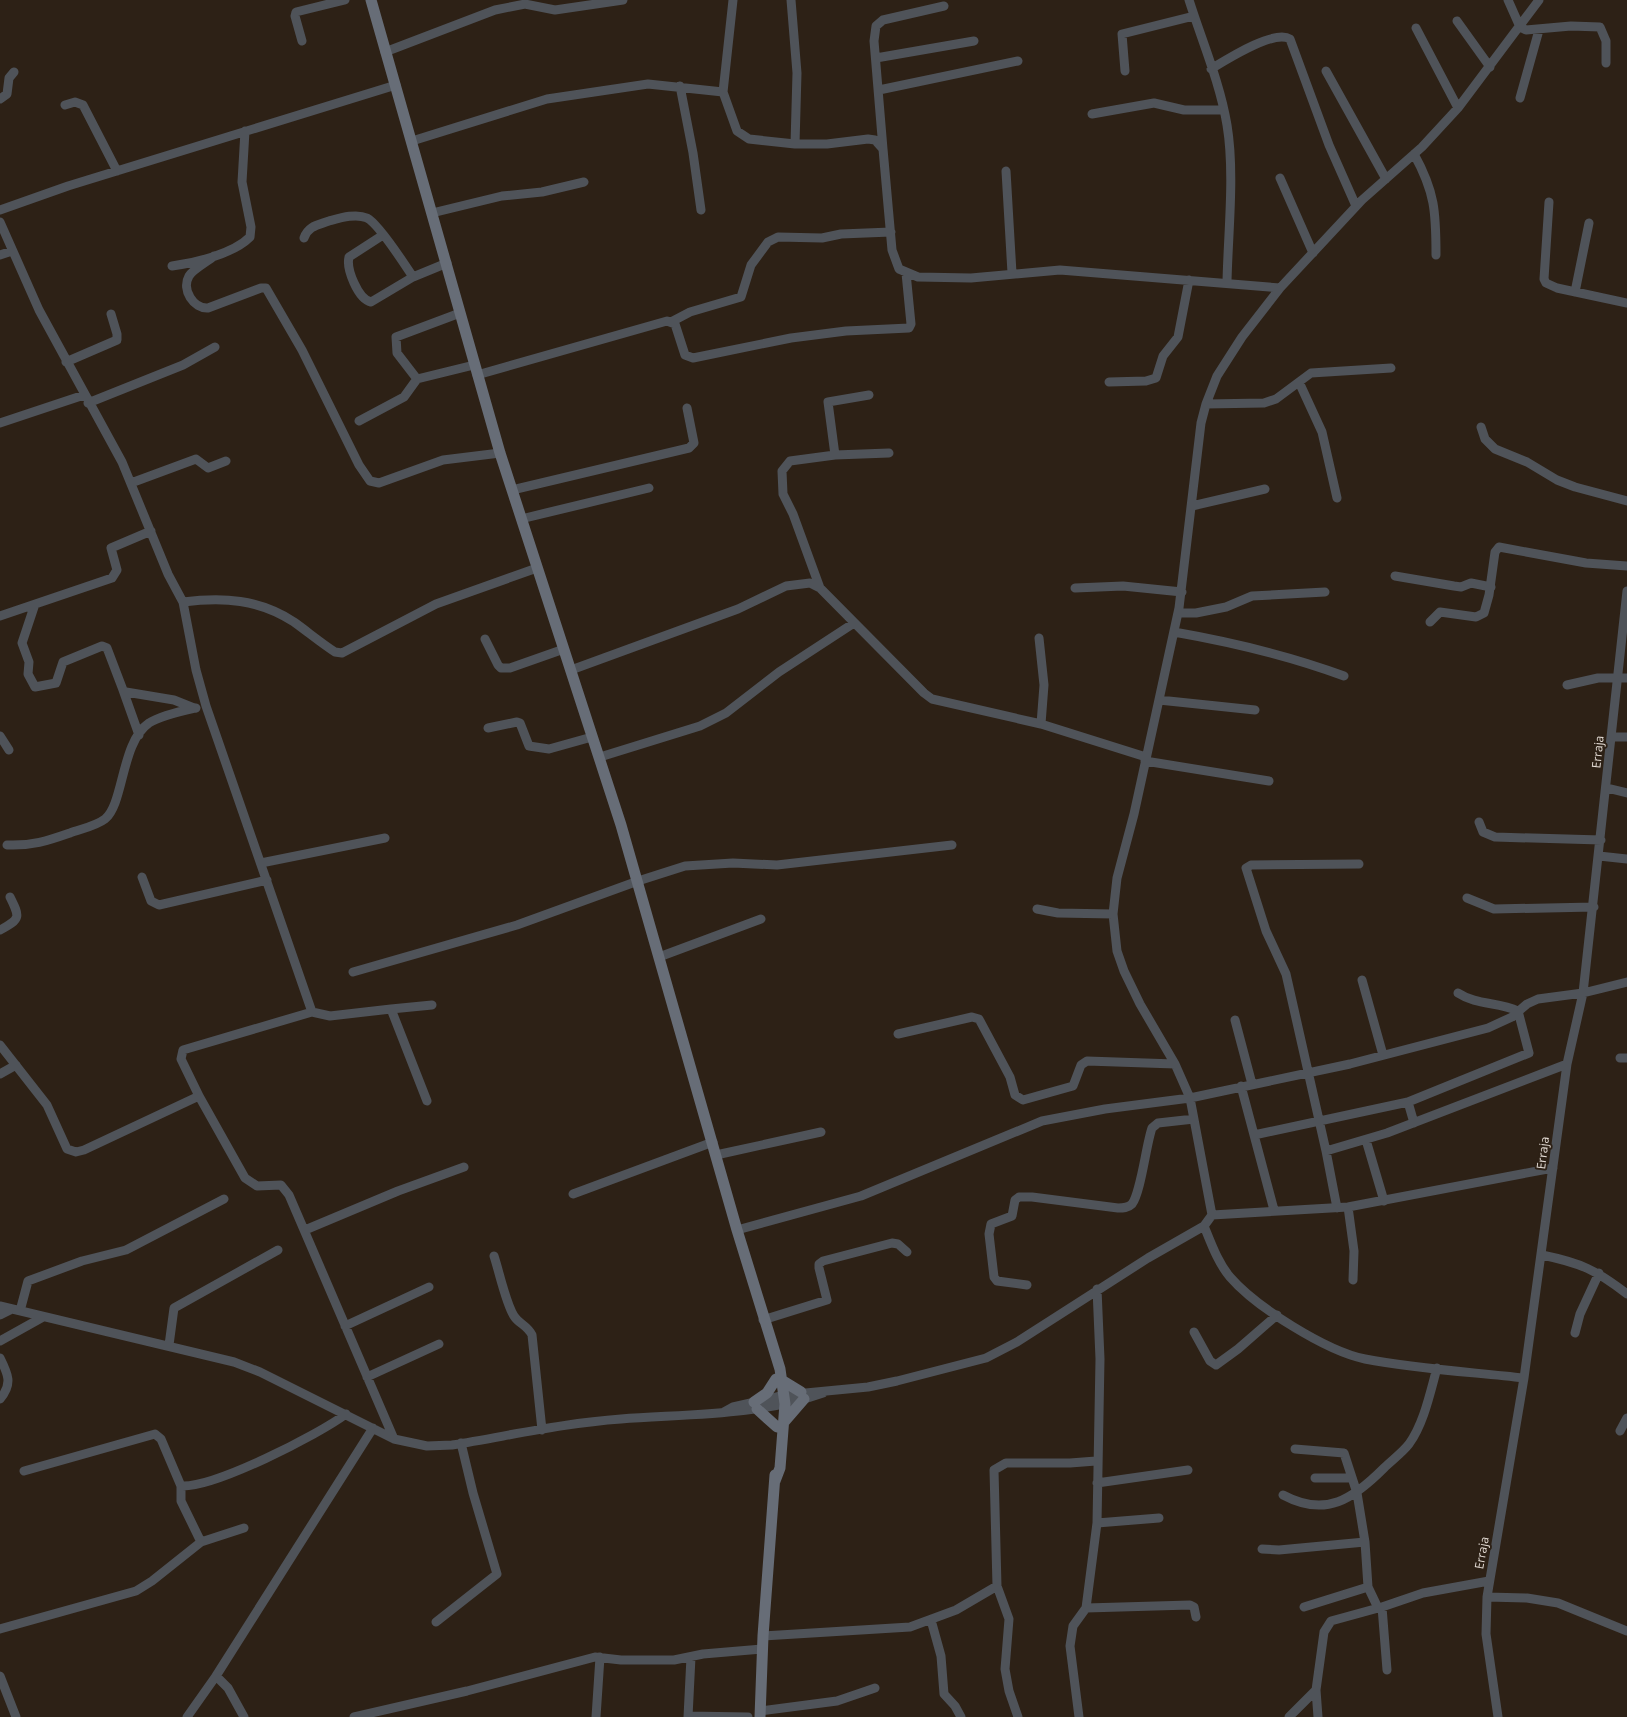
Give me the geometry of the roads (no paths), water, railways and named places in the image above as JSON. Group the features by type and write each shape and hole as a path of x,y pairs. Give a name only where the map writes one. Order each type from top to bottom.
{"main road":[{"path":"371,0 500,453 600,757 638,881 779,1380 782,1400 780,1468 775,1481 762,1649 760,1714"},
{"path":"779,1380 802,1396 781,1425"},
{"path":"779,1380 756,1405 781,1425"}],"street":[{"path":"302,41 296,12 345,0"},
{"path":"385,52 495,10 525,4 555,10 623,0"},
{"path":"733,0 728,62 723,92 737,131 745,137 795,144 827,144 868,139 874,140 883,149"},
{"path":"791,0 797,73 795,144"},
{"path":"1189,0 1224,110 1230,159 1227,282"},
{"path":"1508,0 1520,28"},
{"path":"0,1306 169,1345 249,1367 394,1439 427,1446 461,1443 619,1419 724,1412 732,1407 756,1405 828,1391 897,1381 986,1358 1017,1342 1097,1290 1204,1226 1212,1215 1190,1098 1176,1064 1140,1004 1124,971 1117,952 1112,914 1118,872 1159,700 1182,592 1201,423 1206,404 1227,358 1280,288 1356,206 1414,154 1458,108 1520,28 1539,0"},
{"path":"944,6 879,23 875,32 891,232 896,263 906,273 918,277 971,278 1060,270 1227,282 1280,288"},
{"path":"1125,71 1122,34 1194,16"},
{"path":"1456,21 1490,67"},
{"path":"1520,28 1539,30 1571,26 1600,27 1606,41 1606,63"},
{"path":"1416,28 1458,108"},
{"path":"1520,98 1539,30"},
{"path":"1211,69 1249,47 1282,37 1290,39 1319,120 1356,206"},
{"path":"876,58 974,41"},
{"path":"879,90 1018,61"},
{"path":"1326,71 1386,179"},
{"path":"0,99 7,94 9,78 14,72"},
{"path":"412,141 547,98 648,84 723,92"},
{"path":"0,210 117,170 396,85"},
{"path":"680,86 693,153 701,210"},
{"path":"65,105 75,102 83,105 117,170"},
{"path":"1092,114 1154,103 1184,110 1224,110"},
{"path":"172,266 194,263 214,256 247,240 250,234 242,182 245,131"},
{"path":"1414,154 1430,185 1434,199 1436,255"},
{"path":"1006,171 1012,273"},
{"path":"1280,178 1313,253"},
{"path":"432,213 502,196 542,192 584,182"},
{"path":"1549,202 1544,279 1550,286 1627,303"},
{"path":"304,238 306,232 314,226 352,217 367,218 383,235 413,277"},
{"path":"0,222 39,310 116,451 150,532 183,602 196,670 206,706 312,1012"},
{"path":"1575,292 1589,223"},
{"path":"359,421 404,397 417,379 475,370 661,322 671,322 690,312 741,297 751,265 768,242 778,237 822,238 841,234 891,232"},
{"path":"383,235 349,257 348,262 356,287 366,300 371,302 413,277 447,263"},
{"path":"0,255 12,251"},
{"path":"214,256 189,276 187,283 190,296 196,306 201,309 208,308 261,288 266,288 302,350 359,465 370,480 379,483 390,481 443,460 500,453"},
{"path":"671,322 675,324 685,355 694,358 791,338 846,331 909,328 911,324 906,273"},
{"path":"1109,382 1146,381 1156,378 1163,356 1178,337 1189,280"},
{"path":"417,379 397,353 396,337 460,313"},
{"path":"66,362 117,340 118,334 111,314"},
{"path":"0,423 86,399 174,369 202,356 215,347"},
{"path":"1206,404 1264,403 1276,399 1311,373 1391,368"},
{"path":"1299,382 1322,432 1338,498"},
{"path":"834,455 828,402 869,395"},
{"path":"512,490 689,448 694,443 687,408"},
{"path":"1481,427 1485,439 1495,449 1527,462 1558,480 1575,487 1627,500"},
{"path":"820,588 793,514 783,494 782,471 790,461 834,455 888,452"},
{"path":"130,483 196,459 208,468 226,461"},
{"path":"521,519 649,488"},
{"path":"1192,506 1265,489"},
{"path":"0,616 112,578 117,570 112,548 150,532"},
{"path":"1430,622 1440,612 1481,616 1487,606 1495,552 1498,547 1586,563 1627,566"},
{"path":"183,602 226,598 252,602 293,621 325,646 335,652 342,653 444,600 537,568"},
{"path":"1395,576 1461,587 1471,583 1491,586"},
{"path":"571,670 738,608 786,586 810,583 820,588 932,699 1041,724 1145,759 1269,781"},
{"path":"1075,588 1123,586 1182,592"},
{"name":"Erraja","path":"1498,1717 1486,1634 1487,1597 1524,1378 1567,1064 1583,993 1612,737 1622,678 1627,591"},
{"path":"1178,613 1196,613 1226,607 1252,596 1325,592"},
{"path":"35,604 22,643 29,662 28,674 34,687 56,682 63,662 102,646 107,648 139,735"},
{"path":"600,757 700,726 726,713 778,672 854,623"},
{"path":"1174,632 1216,639 1305,662 1344,676"},
{"path":"1040,638 1044,686 1041,724"},
{"path":"485,639 498,666 501,668 510,668 564,649"},
{"path":"1567,685 1598,678 1622,678"},
{"path":"123,690 174,700 194,708"},
{"path":"1159,700 1255,710"},
{"path":"7,845 29,846 41,844 104,820 114,805 131,747 149,723 194,708 206,706"},
{"path":"488,728 520,723 529,746 545,750 592,736"},
{"path":"0,736 9,750"},
{"path":"1612,737 1627,738"},
{"path":"1607,788 1627,794"},
{"path":"1479,822 1483,832 1495,837 1601,840"},
{"path":"261,863 385,838"},
{"path":"353,972 517,925 638,881 694,865 733,863 777,865 952,845"},
{"path":"1599,856 1627,859"},
{"path":"1336,1208 1320,1121 1286,974 1266,931 1246,868 1252,865 1359,864"},
{"path":"142,877 151,901 159,905 267,880"},
{"path":"0,930 15,922 17,918 17,910 10,897"},
{"path":"1467,898 1494,909 1594,907"},
{"path":"1037,909 1068,913 1112,914"},
{"path":"659,957 761,919"},
{"path":"1362,980 1383,1055"},
{"path":"737,1230 861,1196 1042,1121 1104,1109 1190,1098 1350,1064 1488,1028 1512,1017 1518,1011 1538,999 1583,993 1627,982"},
{"path":"1458,993 1467,999 1494,1002 1518,1011"},
{"path":"394,1439 285,1188 275,1184 257,1186 245,1178 199,1096 181,1058 183,1050 312,1012 330,1016 432,1005"},
{"path":"391,1009 426,1101"},
{"path":"1254,1135 1408,1102 1526,1055 1529,1050 1518,1011"},
{"path":"898,1034 972,1017 979,1019 1010,1076 1015,1096 1020,1100 1072,1086 1081,1065 1088,1061 1176,1064"},
{"path":"1235,1020 1252,1084"},
{"path":"0,1045 47,1105 65,1146 73,1152 84,1150 199,1096"},
{"path":"1326,1151 1366,1140 1414,1123 1567,1064"},
{"path":"0,1074 16,1065"},
{"path":"1241,1086 1274,1210"},
{"path":"1408,1102 1414,1123"},
{"path":"1027,1285 997,1281 994,1277 989,1234 991,1224 1012,1216 1015,1200 1019,1197 1032,1197 1127,1208 1133,1203 1137,1192 1152,1128 1158,1123 1194,1119"},
{"path":"716,1155 821,1132"},
{"path":"1366,1140 1384,1201"},
{"path":"573,1194 713,1142"},
{"path":"304,1230 391,1194 464,1167"},
{"path":"1212,1215 1348,1207 1554,1168"},
{"path":"0,1316 16,1310 28,1281 82,1261 126,1250 224,1200"},
{"path":"1348,1207 1354,1251 1353,1280"},
{"path":"1204,1226 1217,1256 1229,1276 1243,1289 1277,1315 1345,1353 1365,1358 1524,1378"},
{"path":"763,1320 827,1300 819,1268 819,1264 823,1261 892,1243 898,1244 907,1252"},
{"path":"169,1345 174,1308 278,1250"},
{"path":"1542,1255 1573,1261 1599,1273 1627,1294"},
{"path":"494,1256 512,1313 518,1321 525,1324 532,1335 542,1430"},
{"path":"1575,1333 1580,1314 1599,1273"},
{"path":"345,1326 429,1287"},
{"path":"1079,1717 1070,1635 1073,1626 1086,1608 1097,1523 1096,1461 1100,1359 1097,1290"},
{"path":"1194,1332 1210,1361 1216,1365 1238,1349 1277,1315"},
{"path":"0,1341 43,1317"},
{"path":"367,1377 439,1344"},
{"path":"0,1358 9,1377 9,1384 0,1399"},
{"path":"1283,1495 1306,1505 1339,1503 1357,1493 1408,1445 1416,1431 1437,1368"},
{"path":"181,1486 208,1482 251,1464 312,1436 346,1414"},
{"path":"1620,1431 1627,1418"},
{"path":"188,1717 373,1428"},
{"path":"24,1471 155,1434 161,1439 181,1486 181,1501 201,1542"},
{"path":"436,1622 497,1574 474,1500 461,1443"},
{"path":"1295,1449 1340,1451 1347,1458 1357,1493 1365,1542 1364,1552 1368,1587 1380,1608 1387,1670"},
{"path":"1018,1717 1009,1691 1005,1669 1009,1619 998,1586 994,1470 1006,1463 1070,1464 1096,1461"},
{"path":"1097,1483 1188,1470"},
{"path":"1316,1478 1352,1478"},
{"path":"1097,1523 1159,1518"},
{"path":"0,1629 136,1591 152,1581 201,1542 244,1528"},
{"path":"1262,1549 1279,1550 1365,1542"},
{"path":"1318,1717 1316,1690 1326,1626 1334,1620 1380,1608 1423,1593 1489,1581"},
{"path":"763,1636 910,1627 964,1606 998,1586"},
{"path":"1304,1607 1368,1587"},
{"path":"1487,1597 1527,1598 1558,1603 1627,1631"},
{"path":"1086,1608 1190,1605 1194,1607 1196,1617"},
{"path":"931,1620 941,1656 944,1694 955,1706 961,1717"},
{"path":"354,1717 600,1657 649,1661 762,1649"},
{"path":"596,1717 600,1657"},
{"path":"691,1657 688,1716 748,1717"},
{"path":"0,1676 16,1717"},
{"path":"216,1676 228,1688 244,1717"},
{"path":"760,1714 845,1700 875,1688"},
{"path":"1290,1717 1316,1690"}]}
